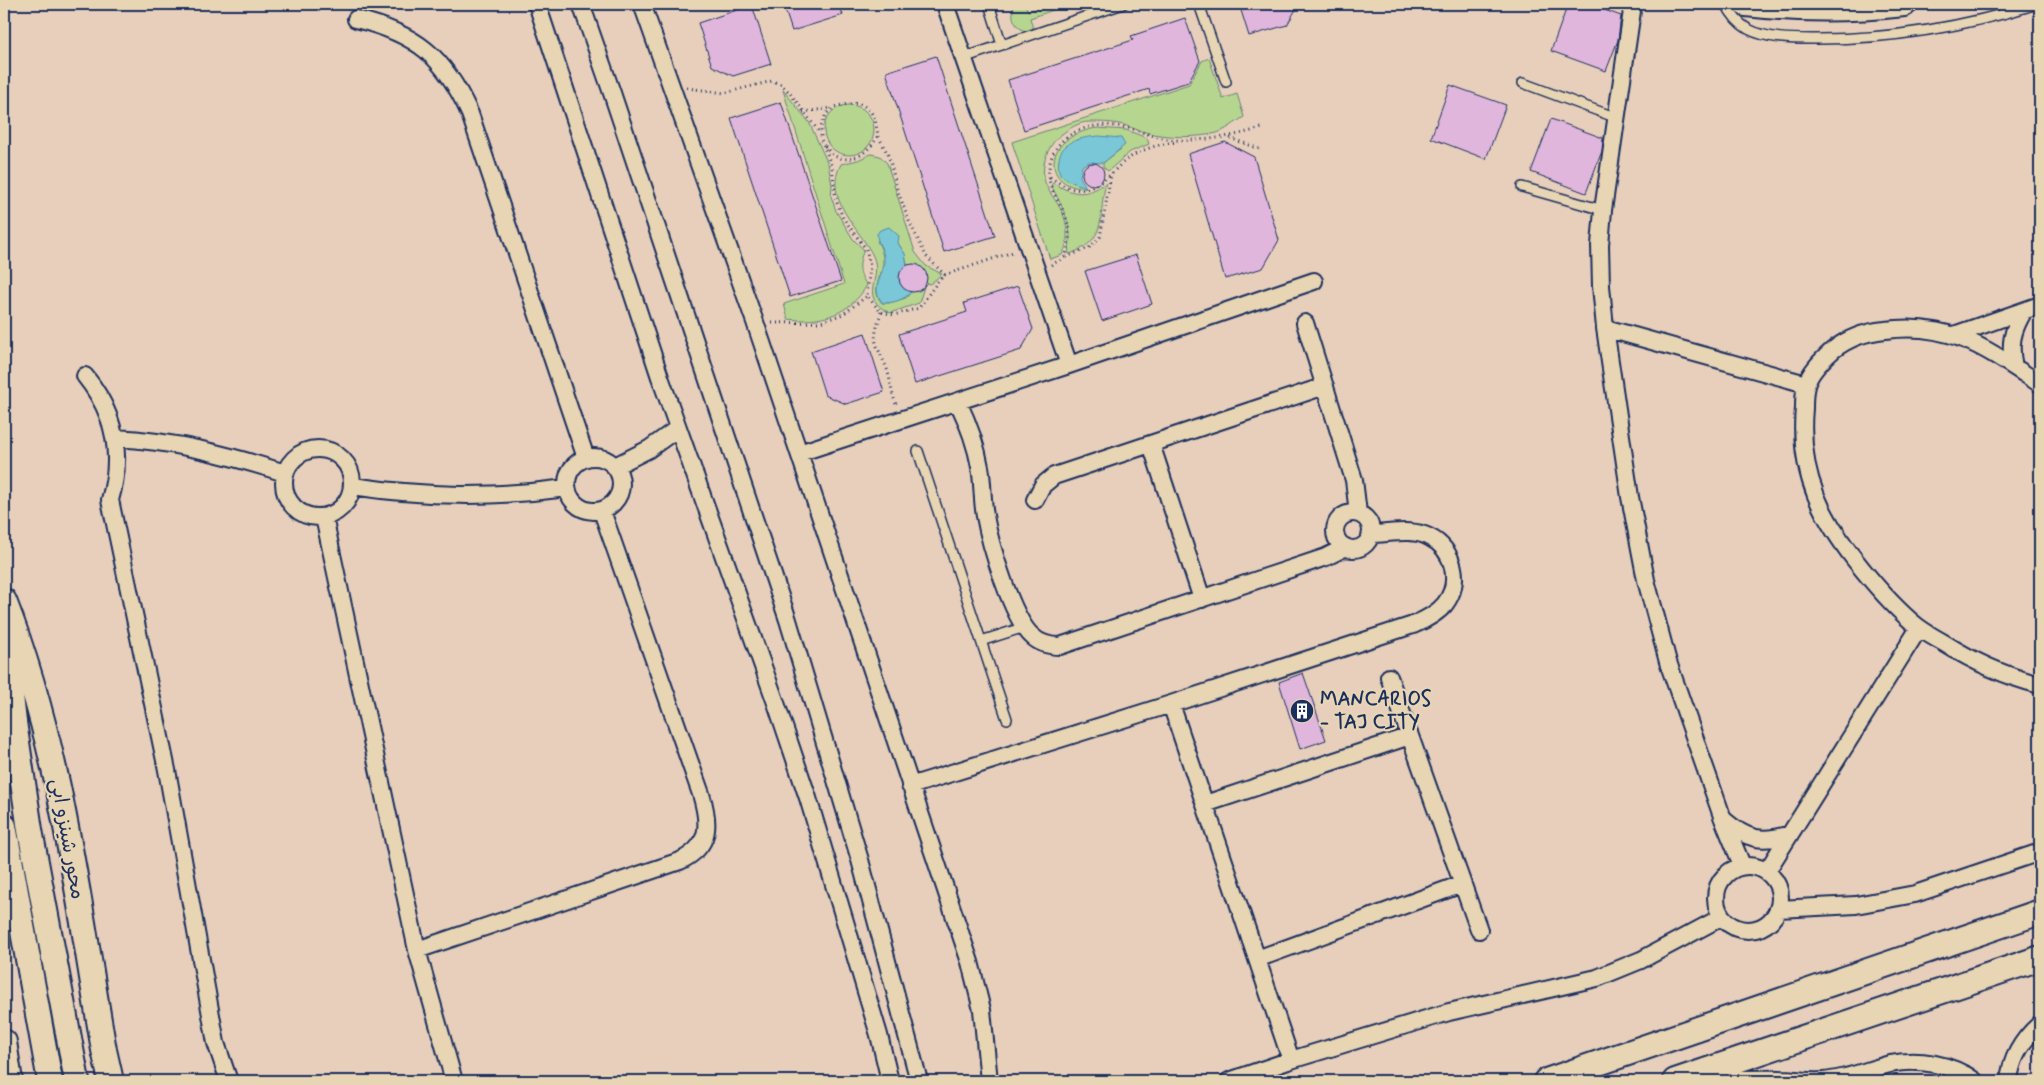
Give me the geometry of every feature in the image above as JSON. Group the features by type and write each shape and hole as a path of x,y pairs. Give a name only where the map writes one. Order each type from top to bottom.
{"main road":[{"path":"1746,4 1824,9 1904,4"},
{"name":"محور شينزو ابى","path":"4,601 22,646 32,678 50,753 66,826 104,1050 111,1081"},
{"name":"محور شينزو ابى","path":"4,634 14,722 30,830 77,1081"},
{"path":"4,826 50,1081"},
{"path":"1546,1081 2040,912"},
{"path":"1675,1081 2040,958"},
{"path":"4,1042 10,1081"}],"street":[{"path":"537,4 678,428 808,798 880,1034 890,1081"},
{"path":"581,4 616,102 791,630 860,860 919,1081"},
{"path":"642,4 800,453 970,962 982,1010 988,1081"},
{"path":"945,4 1069,365"},
{"path":"1633,4 1603,210 1600,245 1605,328 1630,497 1646,580 1668,662 1723,819 1742,865"},
{"path":"356,19 389,28 419,44 444,68 454,82 470,114 586,458"},
{"path":"800,453 1069,365 1314,281"},
{"path":"1954,335 2040,305"},
{"path":"2014,367 2010,352 2011,337 2016,323 2024,311"},
{"path":"1305,323 1354,480 1358,513"},
{"path":"1605,328 1806,384"},
{"path":"2040,384 1985,348 1954,335 1931,329 1899,328 1866,332 1841,343 1820,361 1806,384 1802,429 1808,474 1824,516 1850,554 1885,598 1919,628 1974,661 2040,685"},
{"path":"85,376 102,399 115,438 116,470 110,500 167,770 216,1043 229,1081"},
{"path":"1035,500 1043,484 1054,476 1325,386"},
{"path":"958,402 976,447 981,469 985,515 991,543 1008,591 1025,627 1039,642 1060,646 1326,557 1346,548 1362,547 1370,539 1372,528 1367,518 1358,513 1352,512 1342,516 1336,525 1336,536 1346,548"},
{"path":"615,466 649,449 678,428"},
{"path":"115,438 182,445 243,460 285,473"},
{"path":"1151,444 1202,599"},
{"path":"325,450 339,457 345,463 352,486 350,495 340,510 324,517 306,516 292,506 285,490 285,473 289,465 301,454 308,451 325,450"},
{"path":"586,458 602,458 615,466 621,480 619,495 610,507 602,511 587,511 574,503 567,488 567,481 573,466 586,458"},
{"path":"352,486 412,494 481,496 524,494 567,488"},
{"path":"417,950 680,861 698,849 705,836 706,811 701,794 602,511"},
{"path":"324,517 417,950 454,1081"},
{"path":"910,786 1171,704 1413,624 1427,619 1436,613 1445,604 1452,592 1454,579 1453,566 1448,554 1440,544 1429,536 1416,533 1372,534"},
{"path":"1767,871 1919,628"},
{"path":"1389,677 1479,930"},
{"path":"1171,704 1291,1060"},
{"path":"1205,804 1410,736"},
{"path":"1723,819 1737,832 1754,839 1773,840 1790,834"},
{"path":"1778,909 1856,905 1915,894 2040,852"},
{"path":"1742,865 1755,866 1767,871 1776,881 1780,895 1778,909 1771,921 1760,928 1746,930 1732,926 1722,917 1716,906 1715,892 1720,880 1729,870 1742,865"},
{"path":"1257,959 1462,884"},
{"path":"1229,1081 1449,1012 1597,978 1641,960 1722,917"},
{"path":"2009,1081 2016,1054 2030,1033 2040,1024"},
{"path":"1675,1081 1833,1080 1859,1075 1892,1064 1913,1062 1934,1064 1975,1081"}],"lane":[{"path":"988,4 1002,45"},
{"path":"964,58 1123,4"},
{"path":"1199,4 1226,82"},
{"path":"1726,4 1737,21 1757,33 1792,38 1818,39 1858,39 1930,30 1980,20 2037,4"},
{"path":"1523,83 1617,118"},
{"path":"1522,187 1603,210"},
{"path":"918,451 1007,719"},
{"path":"981,641 1025,627"}],"path":[{"path":"672,87 725,93 772,81 781,84 789,92 821,133"},
{"path":"803,112 853,103 864,106 875,119 878,135 889,157 897,189 909,221 926,256 945,275"},
{"path":"834,107 822,120 821,139 832,167 836,200 843,218 866,249 870,265 867,296 881,312 894,315 919,308 938,280 945,275 1028,247"},
{"path":"1065,257 1070,242 1068,225 1052,191 1049,176 1050,163 1055,148 1061,140 1080,130 1099,126 1118,126 1155,137 1190,140"},
{"path":"1049,176 1070,189 1091,189 1123,162 1145,150 1164,143 1229,137 1262,128"},
{"path":"821,139 834,156 850,159 865,153 875,142 878,135"},
{"path":"1229,137 1262,150"},
{"path":"1037,272 1065,257 1089,248 1100,238 1111,174"},
{"path":"755,322 776,324 821,322 843,314 867,296"},
{"path":"881,312 874,337 878,352 887,369 892,396 902,420"}],"green space":[{"path":"1015,4 1025,4 1028,11 1050,4 1071,4 1030,18 1034,32 1028,32 1019,28 1014,20 1013,10"},
{"path":"1209,58 1223,99 1237,94 1244,117 1224,130 1200,136 1181,137 1143,132 1118,124 1085,122 1068,130 1052,144 1044,164 1044,178 1047,188 1063,213 1067,238 1062,255 1050,259 1012,142 1189,84 1202,61"},
{"path":"783,90 809,122 828,164 832,185 831,196 836,211 853,239 864,250 860,268 862,277 867,285 860,295 843,310 833,315 811,320 788,319 784,304 844,284"},
{"path":"849,105 859,107 867,112 872,120 874,130 872,140 867,148 859,153 849,155 839,153 831,148 826,140 824,130 826,120 831,112 839,107"},
{"path":"1097,128 1126,130 1147,138 1149,144 1130,152 1108,171 1103,167 1103,163 1121,149 1059,170 1066,179 1086,187 1081,188 1067,184 1058,176 1054,166 1054,158 1057,151 1061,145 1074,135"},
{"path":"871,154 880,156 887,163 915,252 926,266 942,274 930,284 926,283 927,277 924,269 916,264 907,265 905,254 898,243 877,241 882,251 883,260 877,289 882,303 906,298 911,292 921,290 924,287 919,303 890,313 880,307 875,300 873,287 876,273 873,256 845,213 836,189 836,177 841,164 858,160"},
{"path":"1053,183 1067,190 1080,193 1092,191 1106,183 1100,225 1097,233 1083,248 1070,254 1068,253 1070,244 1069,226 1051,185"}],"water":[{"path":"1086,137 1121,138 1125,145 1103,163 1089,162 1082,166 1080,177 1086,187 1063,177 1058,165 1064,148 1074,141"},
{"path":"889,227 899,236 898,243 905,254 907,265 900,272 900,284 911,292 898,301 883,303 877,292 877,286 883,270 884,257 877,234 880,230"}],"building":[{"path":"783,4 839,4 843,15 792,31"},
{"path":"1239,4 1299,4 1287,25 1249,36"},
{"path":"1568,4 1588,4 1621,16 1618,40 1606,71 1551,51"},
{"path":"752,5 771,64 733,76 712,66 698,23"},
{"path":"1185,18 1200,61 1188,82 1150,94 1149,89 1024,130 1008,80 1133,40 1131,36"},
{"path":"936,56 995,236 944,252 886,72"},
{"path":"1450,85 1506,105 1486,159 1431,138"},
{"path":"781,102 841,281 790,297 731,118"},
{"path":"1551,119 1603,138 1602,151 1586,193 1531,172"},
{"path":"1225,142 1254,157 1279,240 1263,268 1225,279 1188,154"},
{"path":"1093,163 1101,166 1104,174 1101,182 1093,185 1085,182 1082,174 1085,166"},
{"path":"1136,255 1152,304 1102,321 1085,271"},
{"path":"913,264 923,268 927,278 923,288 913,292 903,288 899,278 903,268"},
{"path":"1018,286 1033,329 1021,350 915,384 899,334 967,312 964,303"},
{"path":"865,333 884,392 846,404 825,395 811,351"},
{"name":"MANCARIOS - TAJ CITY","path":"1303,673 1326,740 1300,749 1279,682"}],"place":[{"name":"MANCARIOS - TAJ CITY","path":"1302,711"}]}
